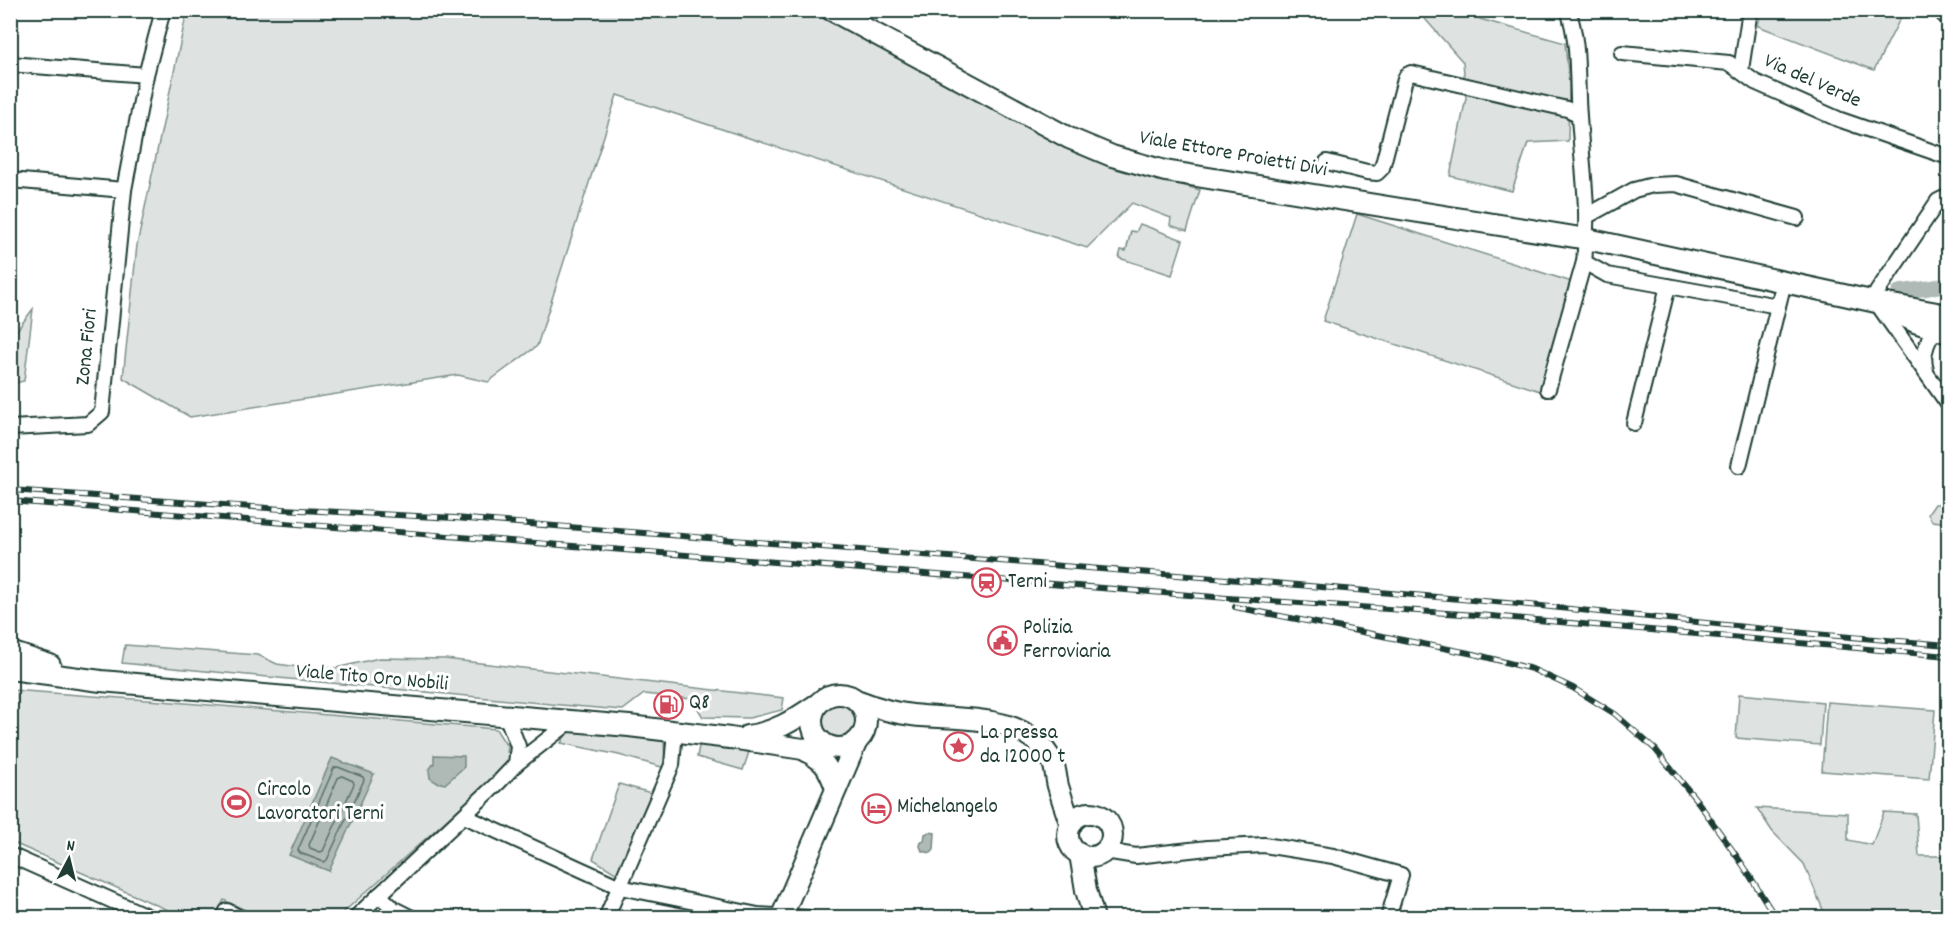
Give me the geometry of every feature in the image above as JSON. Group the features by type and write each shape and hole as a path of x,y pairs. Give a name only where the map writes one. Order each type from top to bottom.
{"street":[{"name":"Zona Fiori","path":"10,428 88,424 102,412 124,190 146,75 163,10"},
{"name":"Viale Ettore Proietti Divi","path":"831,10 1069,138 1112,156 1164,171 1587,239 1876,302 1915,322 1946,325"},
{"path":"1548,389 1584,262 1587,239 1586,180 1578,114 1577,63 1568,10"},
{"path":"1741,70 1750,10"},
{"path":"1940,10 1948,19"},
{"name":"Via del Verde","path":"1622,53 1729,63 1755,82 1838,119 1948,157"},
{"path":"10,64 146,75"},
{"path":"1328,162 1367,172 1377,173 1382,168 1405,79 1411,73 1568,109 1578,114"},
{"path":"10,180 124,190"},
{"path":"1587,216 1634,190 1653,185 1676,184 1797,218"},
{"path":"1948,196 1938,201 1877,292 1876,302 1948,404"},
{"path":"1584,262 1607,275 1778,306"},
{"path":"1739,466 1784,282"},
{"path":"1634,423 1668,286"},
{"path":"1928,375 1923,362 1927,345 1946,325"},
{"path":"10,652 101,681"},
{"name":"Viale Tito Oro Nobili","path":"10,669 101,681 675,731 802,749 828,746"},
{"path":"10,678 101,681"},
{"path":"914,716 887,722 843,748 828,746 820,741 814,733 812,724 812,714 816,705 829,695 837,693 845,694 884,711 914,716 957,717 1002,724 1023,733 1040,746 1053,764 1071,825 1069,838 1075,850 1136,856 1208,848 1264,845 1333,856 1401,875 1388,918"},
{"path":"781,916 860,738 867,717 859,701"},
{"name":"Viale Tito Oro Nobili","path":"730,738 762,734 786,724 816,705"},
{"path":"506,715 518,746 516,764"},
{"path":"355,918 516,764 571,721"},
{"path":"606,918 672,765 675,731"},
{"path":"802,749 827,766 836,788"},
{"path":"1058,784 1076,803 1102,817 1110,826 1111,841 1094,853 1086,890 1094,918"},
{"path":"1071,825 1076,818 1091,813"},
{"path":"464,816 620,887 758,915 809,918"},
{"path":"10,855 151,918"},
{"path":"379,895 394,909 412,918"},
{"path":"224,918 227,911 240,918"}],"shaded area":[{"path":"1761,10 1904,11 1874,70 1758,26"},
{"path":"187,11 811,11 1098,162 1200,190 1187,231 1170,225 1171,218 1132,203 1087,248 617,95 537,346 488,382 458,375 190,417 123,378 137,245"},
{"path":"1418,11 1476,11 1480,19 1565,43 1569,84 1568,141 1528,143 1512,191 1450,176 1466,98 1463,62"},
{"path":"1357,214 1572,282 1540,391 1323,321"},
{"path":"1140,224 1183,240 1172,275 1119,258 1121,250 1126,251 1131,231 1136,232"},
{"path":"33,309 24,381 11,384 11,338"},
{"path":"1948,499 1948,523 1932,521 1928,514 1935,504 1942,504"},
{"path":"125,645 258,655 277,664 313,669 336,668 379,658 445,659 784,698 782,710 749,718 703,717 692,699 644,694 623,710 122,663"},
{"name":"Circolo Lavoratori Terni","path":"11,690 496,729 508,748 507,752 518,756 338,917 337,914 334,917 260,917 224,900 215,917 184,917 11,842"},
{"path":"1739,694 1823,702 1820,745 1736,738"},
{"path":"1827,702 1935,710 1929,779 1822,771"},
{"path":"841,703 854,708 859,721 854,734 841,739 828,734 823,721 828,708"},
{"path":"571,726 664,739 665,768 619,755 561,743"},
{"path":"700,741 750,749 743,770 697,757"},
{"path":"619,784 658,795 625,879 593,859"},
{"path":"1757,808 1848,813 1848,840 1872,845 1884,812 1916,814 1919,856 1948,856 1948,917 1901,918 1857,913 1845,917 1826,917 1804,864 1772,831"}],"water":[{"path":"434,755 464,756 464,767 445,784 436,782 430,778 429,770 434,763"},
{"path":"332,758 374,774 329,871 289,855"},
{"path":"935,833 934,850 931,853 922,851 920,846 925,834"}],"waterway":[{"path":"1899,292 1948,284"}],"railway":[{"path":"10,490 282,509 455,518 1227,579 1948,645"},
{"path":"10,501 1227,598 1491,616 1948,656"},
{"path":"1235,607 1474,654 1532,669 1573,688 1615,714 1655,749 1698,802 1743,865 1776,918"}],"place":[{"name":"Terni","path":"987,583"},
{"name":"Polizia Ferroviaria","path":"1002,641"},
{"name":"Q8","path":"668,704"},
{"name":"La pressa da 12000 t","path":"959,746"},
{"name":"Circolo Lavoratori Terni","path":"236,803"},
{"name":"Michelangelo","path":"876,808"}]}
